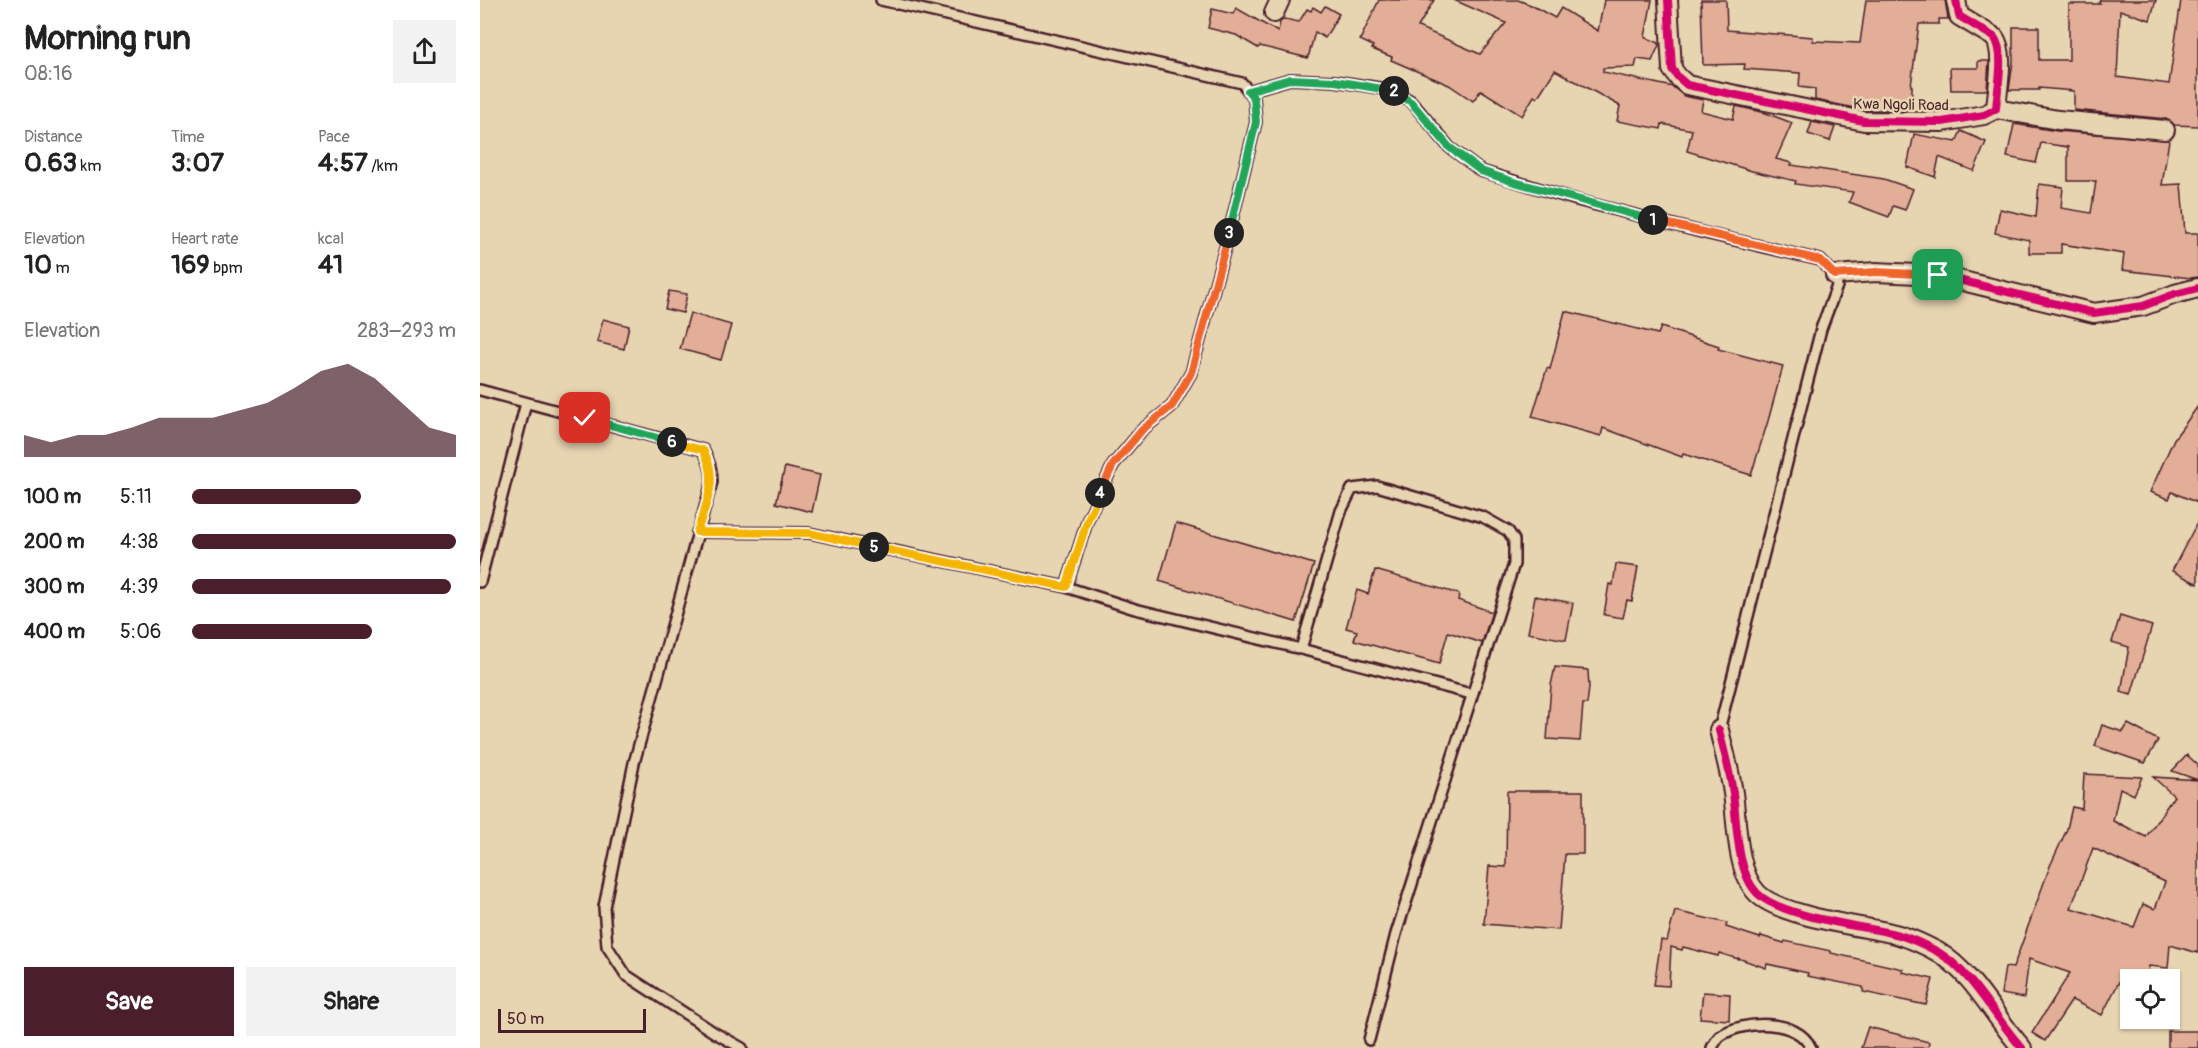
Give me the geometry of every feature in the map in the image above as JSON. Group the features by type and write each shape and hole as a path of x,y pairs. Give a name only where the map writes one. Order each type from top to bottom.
{"street":[{"name":"Kwa Ngoli Road","path":"1668,0 1672,69 1687,85 1864,121 1942,122 1984,115 1996,109"},
{"path":"1956,0 1959,16 1998,41 2000,50 1996,109 2058,120 2165,130"},
{"path":"1835,275 1876,272 1938,275 2094,313 2143,306 2198,288"},
{"path":"1719,730 1733,792 1735,831 1747,876 1757,894 1783,909 1848,926 1894,933 1938,952 1964,974 2022,1048"}],"lane":[{"path":"881,0 1242,83 1254,98 1256,122 1191,373 1172,406 1142,430 1113,465 1088,519 1066,587"},
{"path":"1248,91 1290,79 1335,81 1392,90 1411,102 1449,147 1481,171 1577,200 1820,260 1835,275 1837,286 1821,329 1719,730"},
{"path":"480,390 703,450 712,469 712,482 634,763 604,907 607,945 626,975 742,1048"},
{"path":"480,582 526,403"},
{"path":"1301,649 1341,511 1352,489 1377,486 1483,517 1508,531 1514,540 1514,564 1396,934 1370,1040"},
{"path":"697,532 809,533 1066,587 1135,609 1301,649 1471,694"},
{"path":"1712,1048 1719,1037 1734,1030 1752,1024 1770,1024 1791,1030 1808,1042 1811,1048"}],"building":[{"path":"1379,0 1434,0 1418,27 1480,54 1506,23 1454,0 1518,0 1555,18 1561,8 1598,31 1604,0 1652,0 1645,37 1659,45 1652,61 1637,59 1635,67 1603,68 1603,72 1673,87 1684,96 1703,100 1701,111 1733,119 1736,106 1766,113 1792,123 1776,159 1792,163 1791,165 1884,179 1913,189 1905,210 1893,206 1889,217 1849,202 1853,192 1795,184 1796,181 1752,171 1687,151 1692,130 1662,124 1661,129 1617,121 1620,106 1555,70 1537,98 1534,96 1522,116 1481,90 1473,101 1449,85 1391,60 1392,57 1372,49 1373,46 1360,40"},
{"path":"1701,0 1726,0 1727,30 1813,37 1813,41 1860,43 1866,0 1945,0 1948,19 1939,19 1939,24 1919,24 1911,86 1912,102 1889,102 1908,110 1865,110 1815,100 1815,89 1799,87 1800,73 1744,69 1745,64 1703,65"},
{"path":"2100,0 2156,0 2150,20 2120,10 2117,77 2169,84 2181,0 2198,0 2198,126 2175,125 2166,119 2074,110 2074,91 2039,88 2039,90 2009,90 2013,62 2013,27 2039,27 2039,60 2069,60 2069,4 2101,4"},
{"path":"1325,6 1339,14 1325,38 1315,32 1308,58 1260,46 1258,48 1236,35 1208,28 1212,9 1233,14 1236,8 1278,32 1280,22 1284,19 1299,22 1307,9 1311,11 1313,7 1321,12"},
{"path":"1978,61 1989,61 1987,90 1951,90 1950,68 1978,68"},
{"path":"1812,122 1835,127 1830,141 1808,134"},
{"path":"2014,124 2057,131 2169,140 2162,185 2181,184 2185,233 2198,233 2198,277 2122,270 2124,254 2061,244 2061,253 2029,253 2029,240 1995,233 2000,209 2036,217 2039,184 2063,187 2061,208 2091,213 2096,181 2068,181 2068,147 2041,143 2036,163 2007,157"},
{"path":"1961,131 1986,142 1974,171 1939,157 1935,177 1907,167 1914,134 1956,142"},
{"path":"669,291 687,294 683,313 665,309"},
{"path":"1565,311 1658,334 1661,327 1719,346 1718,349 1783,366 1751,475 1683,454 1682,457 1603,428 1601,436 1532,417 1547,368 1550,369"},
{"path":"690,313 731,325 721,360 680,349"},
{"path":"603,319 629,326 624,349 597,342"},
{"path":"2198,406 2198,503 2172,492 2169,499 2150,492 2174,439"},
{"path":"785,467 820,475 812,512 776,503"},
{"path":"2198,521 2198,584 2172,571"},
{"path":"1176,523 1314,564 1296,622 1159,581"},
{"path":"1616,564 1638,567 1632,601 1627,600 1623,618 1604,615 1609,584 1613,585"},
{"path":"1375,570 1459,594 1458,600 1492,612 1482,643 1448,632 1439,664 1354,640 1357,631 1346,628 1357,590 1368,594"},
{"path":"1535,596 1573,603 1566,640 1528,633"},
{"path":"2120,616 2152,626 2131,695 2121,692 2129,647 2112,642"},
{"path":"1555,667 1588,670 1589,688 1587,704 1583,704 1580,741 1547,739 1551,685"},
{"path":"2128,724 2158,740 2145,763 2095,746 2102,725 2123,732"},
{"path":"2187,755 2198,765 2198,780 2172,771"},
{"path":"2084,774 2142,777 2134,795 2120,788 2113,821 2120,824 2119,826 2121,824 2146,837 2174,796 2153,777 2198,780 2198,953 2170,945 2168,968 2149,966 2149,969 2120,969 2120,980 2102,1015 2072,1000 2045,1041 2032,1033 2070,973 2029,959 2024,998 2001,994 2005,967 2013,968 2050,866 2067,829 2072,807 2082,809","holes":["2093,848 2165,882 2155,909 2143,904 2134,927 2071,908"]},
{"path":"1507,791 1583,791 1583,854 1565,854 1559,930 1484,924 1489,866 1506,867"},
{"path":"1675,911 1727,923 1726,927 1760,938 1761,936 1784,943 1785,941 1831,951 1831,953 1903,969 1902,972 1933,979 1926,1005 1863,992 1863,987 1807,976 1808,973 1767,964 1766,968 1719,953 1718,956 1683,947 1682,950 1671,947 1669,986 1654,985 1661,940 1667,941"},
{"path":"1703,992 1730,994 1729,1020 1700,1018"},
{"path":"1868,1027 1929,1042 1928,1048 1861,1048"},
{"path":"2168,1031 2198,1031 2198,1048 2168,1048"}],"cycle path":[{"path":"1668,0 1672,69 1687,85 1864,121 1942,122 1984,115 1996,109 2000,72 1998,44 1994,37 1959,16 1956,0"},
{"path":"1835,275 1876,272 1938,275 2094,313 2143,306 2198,288"},
{"path":"1719,730 1732,785 1741,859 1750,884 1757,893 1768,901 1801,914 1897,934 1938,952 1951,961 1973,984 2022,1048"}],"route":[{"path":"585,418 703,450 712,469 712,482 697,532 809,533 1066,587 1088,519 1113,465 1142,430 1172,406 1191,373 1256,122 1254,98 1248,91 1290,79 1335,81 1392,90 1411,102 1449,147 1481,171 1511,181 1705,233 1820,260 1835,275 1876,272 1938,275"}]}
